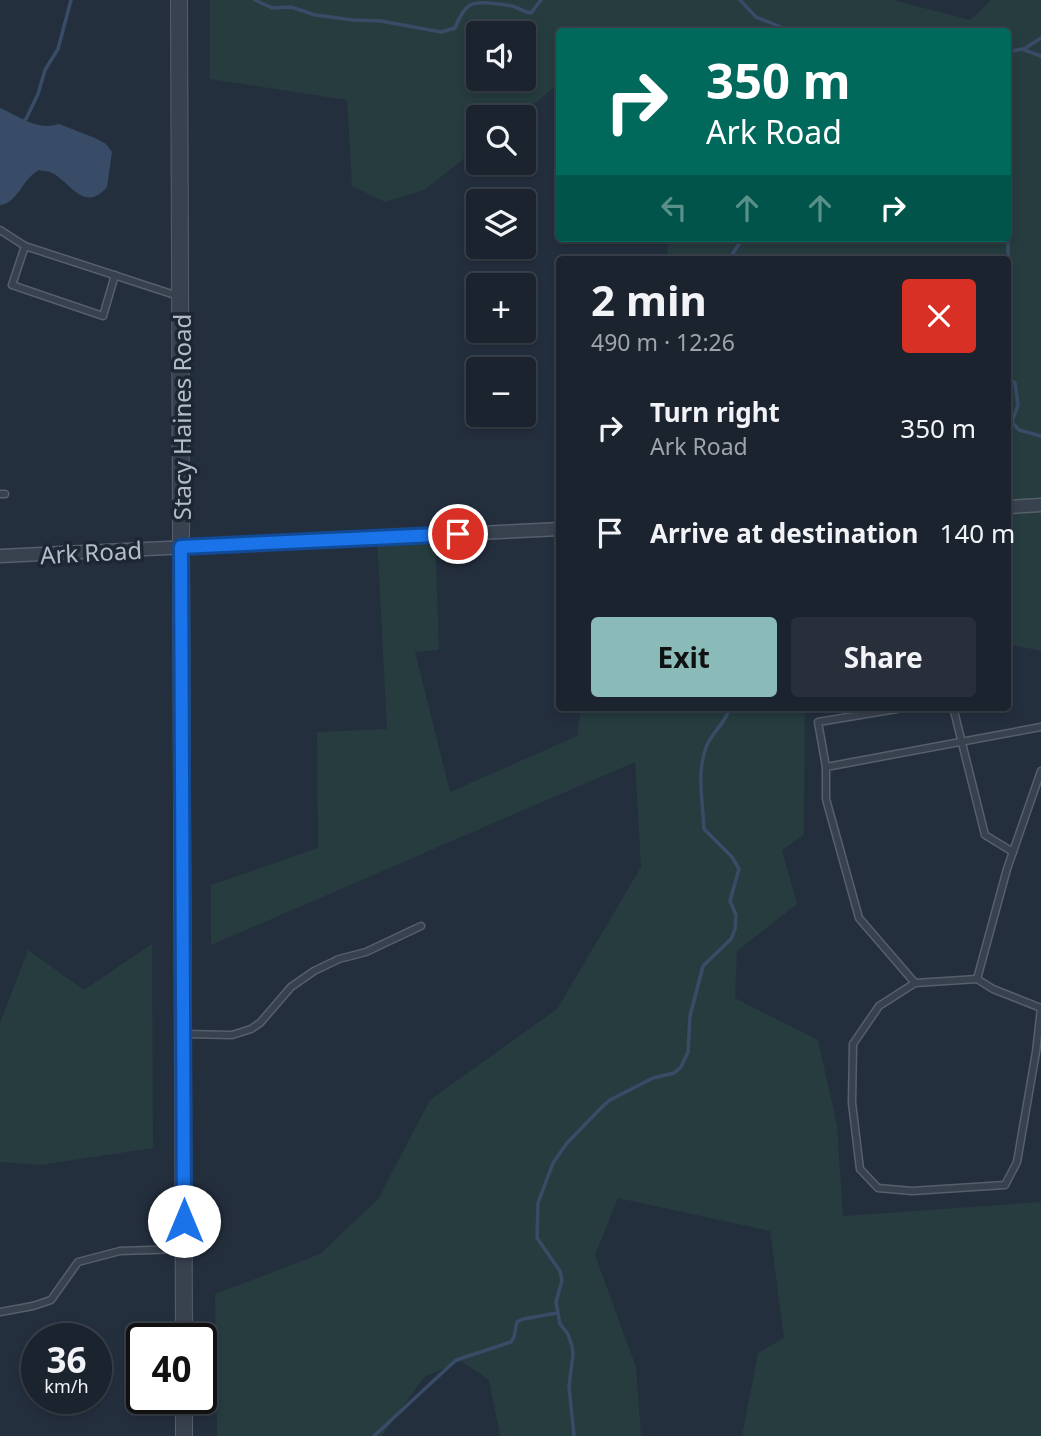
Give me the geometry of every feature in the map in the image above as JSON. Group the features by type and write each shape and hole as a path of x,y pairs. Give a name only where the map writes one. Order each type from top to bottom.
{"street":[{"name":"Stacy Haines Road","path":"179,0 184,1323"},
{"path":"1011,507 1041,505"},
{"name":"Ark Road","path":"0,556 556,529"},
{"path":"184,1414 184,1436"}],"lane":[{"path":"0,230 25,246 180,297"},
{"path":"25,246 12,285 103,316 115,275"},
{"path":"885,711 818,722 826,767 826,799 859,918 915,983"},
{"path":"954,711 985,835 1013,852"},
{"path":"826,767 1041,727"},
{"path":"977,979 1013,852 1041,771"},
{"path":"183,1034 232,1035 251,1029 260,1023 291,987 314,971 339,959 366,952 421,926"},
{"path":"977,979 993,989 1041,1008 1017,1162 1005,1185 912,1191 878,1188 860,1169 852,1102 853,1044 879,1006 915,983 977,979"},
{"path":"0,1312 51,1300 78,1262 120,1251 184,1249"}],"green space":[{"path":"210,0 893,0 970,20 991,0 1041,0 1041,651 1011,645 1011,256 667,256 669,242 1011,242 1011,28 556,28 556,86 532,105 466,105 466,157 424,190 385,202 352,186 347,100 210,79"},
{"path":"435,534 439,650 415,652 450,792 577,736 580,711 805,711 804,835 782,850 797,904 737,951 735,998 818,1040 837,1125 843,1216 1041,1202 1041,1436 742,1436 758,1353 784,1338 770,1231 618,1198 595,1255 636,1367 641,1436 500,1436 489,1380 461,1361 424,1377 382,1436 217,1436 215,1294 320,1254 378,1199 430,1100 557,1009 641,867 635,762 211,945 211,885 318,848 317,732 387,729 377,537"},
{"path":"152,944 153,1148 41,1165 0,1162 0,1023 28,950 84,990"}],"water":[{"path":"0,108 43,126 59,124 106,144 112,152 107,187 98,195 83,196 57,176 39,170 16,196 0,205"}],"waterway":[{"path":"21,123 26,119 38,94 45,70 58,49 71,0"},
{"path":"255,0 272,8 291,7 315,15 381,21 441,32 455,28 462,13 475,3 509,5 531,13 541,0"},
{"path":"740,0 756,17 783,28"},
{"path":"1024,49 1041,38"},
{"path":"1011,51 1022,49 1041,56"},
{"path":"731,256 740,242"},
{"path":"1008,242 1008,256"},
{"path":"1011,380 1015,383 1018,405 1012,422 1019,430 1041,436"},
{"path":"574,1436 569,1386 572,1346 568,1334 560,1324 556,1302 562,1280 560,1271 537,1238 538,1203 553,1163 567,1143 603,1106 653,1078 674,1073 681,1067 688,1052 690,1016 703,966 731,939 735,929 736,915 730,901 739,869 732,857 704,829 701,787 702,765 707,745 729,711"},
{"path":"374,1436 456,1360 511,1342 517,1322 523,1319 557,1313"}],"route":[{"path":"184,1221 181,547 458,534"}]}
